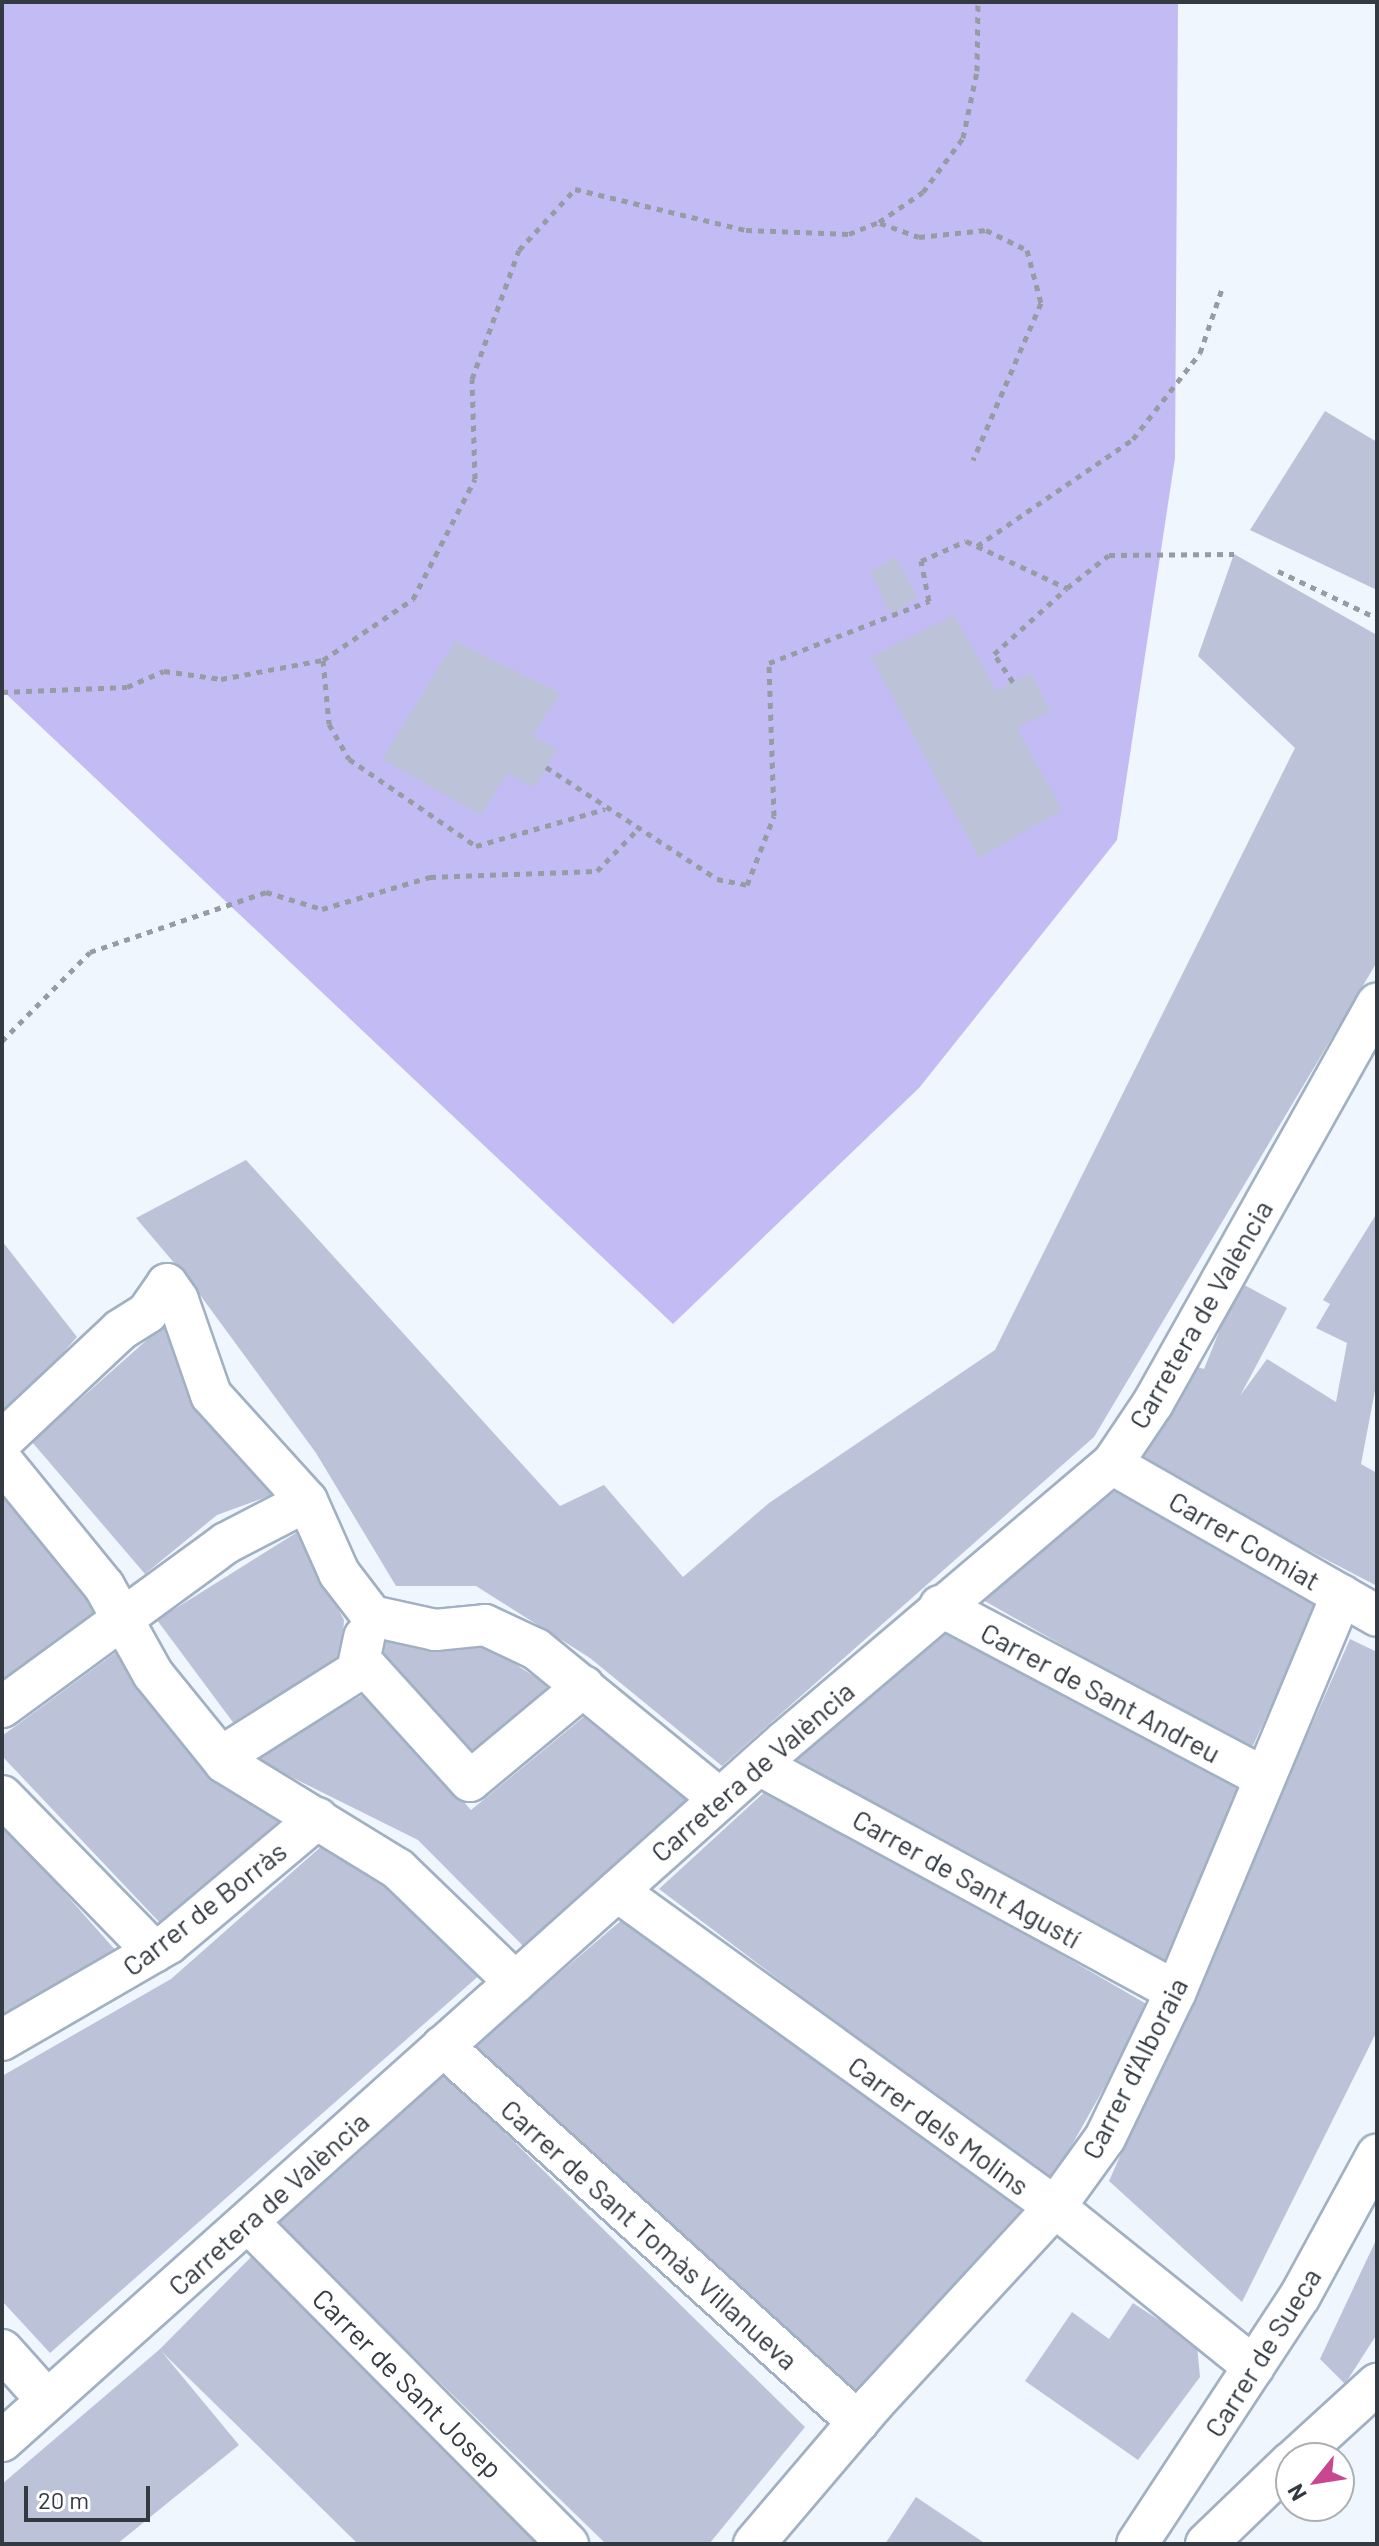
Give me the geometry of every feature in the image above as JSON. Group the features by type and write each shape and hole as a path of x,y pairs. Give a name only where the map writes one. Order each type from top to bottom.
{"street":[{"name":"Carretera de València","path":"2,2441 720,1799 940,1606 1058,1515 1112,1464 1153,1403 1377,1004"},
{"path":"2,1441 120,1330 147,1313 167,1284 178,1300 211,1395 307,1501 339,1573 372,1616 435,1630 485,1625 536,1649 720,1799"},
{"path":"2,1461 124,1618 153,1674 221,1757 257,1785 318,1818 398,1869 515,1982"},
{"name":"Carrer Comiat","path":"1112,1464 1377,1616"},
{"path":"2,1707 226,1543 307,1501"},
{"name":"Carrer d'Alboraia","path":"754,2544 858,2422 1055,2207 1105,2138 1176,1991 1263,1777 1342,1595"},
{"name":"Carrer de Sant Andreu","path":"940,1606 1263,1777"},
{"path":"221,1757 357,1671 367,1610"},
{"path":"361,1661 470,1781 584,1686"},
{"name":"Carrer de Sant Agustí","path":"759,1765 1176,1991"},
{"path":"2,1796 154,1952"},
{"name":"Carrer de Borràs","path":"2,2040 154,1952 318,1818"},
{"name":"Carrer dels Molins","path":"617,1891 1055,2207 1254,2367"},
{"name":"Carrer de Sant Tomàs Villanueva","path":"443,2046 858,2422"},
{"name":"Carrer de Sueca","path":"1137,2544 1306,2285 1377,2155"},
{"name":"Carrer de Sant Josep","path":"248,2222 568,2544"},
{"path":"2,2350 47,2400"},
{"path":"1317,2442 1372,2399"},
{"path":"1206,2544 1275,2477"}],"path":[{"path":"2,692 127,687 164,671 221,679 323,660 413,599 475,479 472,379 519,250 575,189 746,230 849,234 879,222 923,192 963,138 977,71 978,2"},
{"path":"879,222 919,237 986,230 1027,250 1041,303 973,460"},
{"path":"976,546 1133,439 1200,353 1223,286"},
{"path":"546,767 717,879 747,885 774,816 769,663 929,601 921,561 966,541 1067,588"},
{"path":"1013,682 994,654 1109,555 1234,554"},
{"path":"1278,571 1377,618"},
{"path":"323,660 329,724 349,759 476,846 606,809"},
{"path":"2,1041 90,952 266,892 322,909 430,877 597,871 638,829"}],"shaded area":[{"path":"2,2 1178,2 1175,458 1117,840 919,1088 673,1324 2,690"}],"building":[{"path":"1325,411 1377,442 1377,590 1250,530"},
{"path":"1234,554 1377,635 1377,962 1094,1437 722,1766 590,1658 476,1586 396,1586 316,1453 192,1284 136,1218 246,1160 560,1506 604,1485 683,1577 769,1503 995,1350 1295,748 1198,656"},
{"path":"895,557 918,597 892,615 870,572"},
{"path":"954,615 996,691 1031,673 1050,711 1017,728 1062,810 979,858 871,657"},
{"path":"455,641 560,693 533,736 557,749 534,788 508,773 481,815 382,759"},
{"path":"1377,1213 1377,1380 1361,1464 1377,1473 1377,1586 1206,1497 1137,1452 1194,1366 1204,1369 1239,1282 1287,1308 1240,1396 1267,1359 1336,1402 1347,1343 1316,1328 1330,1304 1323,1300"},
{"path":"2,1241 77,1337 4,1419 2,1417"},
{"path":"167,1322 196,1410 277,1493 217,1515 145,1574 32,1442"},
{"path":"1116,1489 1320,1601 1250,1752 983,1600"},
{"path":"2,1492 100,1613 2,1679"},
{"path":"299,1531 344,1620 341,1664 235,1725 157,1620"},
{"path":"944,1626 1246,1788 1163,1967 792,1762"},
{"path":"377,1639 432,1647 482,1642 553,1689 471,1752 380,1659"},
{"path":"1350,1639 1377,1652 1377,2031 1242,2302 1109,2181"},
{"path":"119,1650 205,1771 287,1823 160,1923 2,1756 2,1736"},
{"path":"368,1692 471,1810 586,1715 692,1801 524,1947 418,1840 251,1757"},
{"path":"771,1786 1150,2006 1050,2184 659,1889"},
{"path":"2,1822 117,1952 2,2019"},
{"path":"324,1844 381,1883 482,1973 50,2353 2,2301 2,2076 171,1979"},
{"path":"624,1918 1031,2213 855,2394 472,2048"},
{"path":"441,2070 805,2427 709,2544 606,2544 277,2224"},
{"path":"1377,2238 1377,2334 1345,2384 1320,2359"},
{"path":"252,2256 543,2544 358,2544 162,2352 239,2445 117,2544 2,2544 2,2484 160,2349"},
{"path":"1133,2303 1197,2345 1200,2377 1138,2460 1025,2381 1072,2312 1109,2339"},
{"path":"916,2497 986,2544 885,2544"}]}
